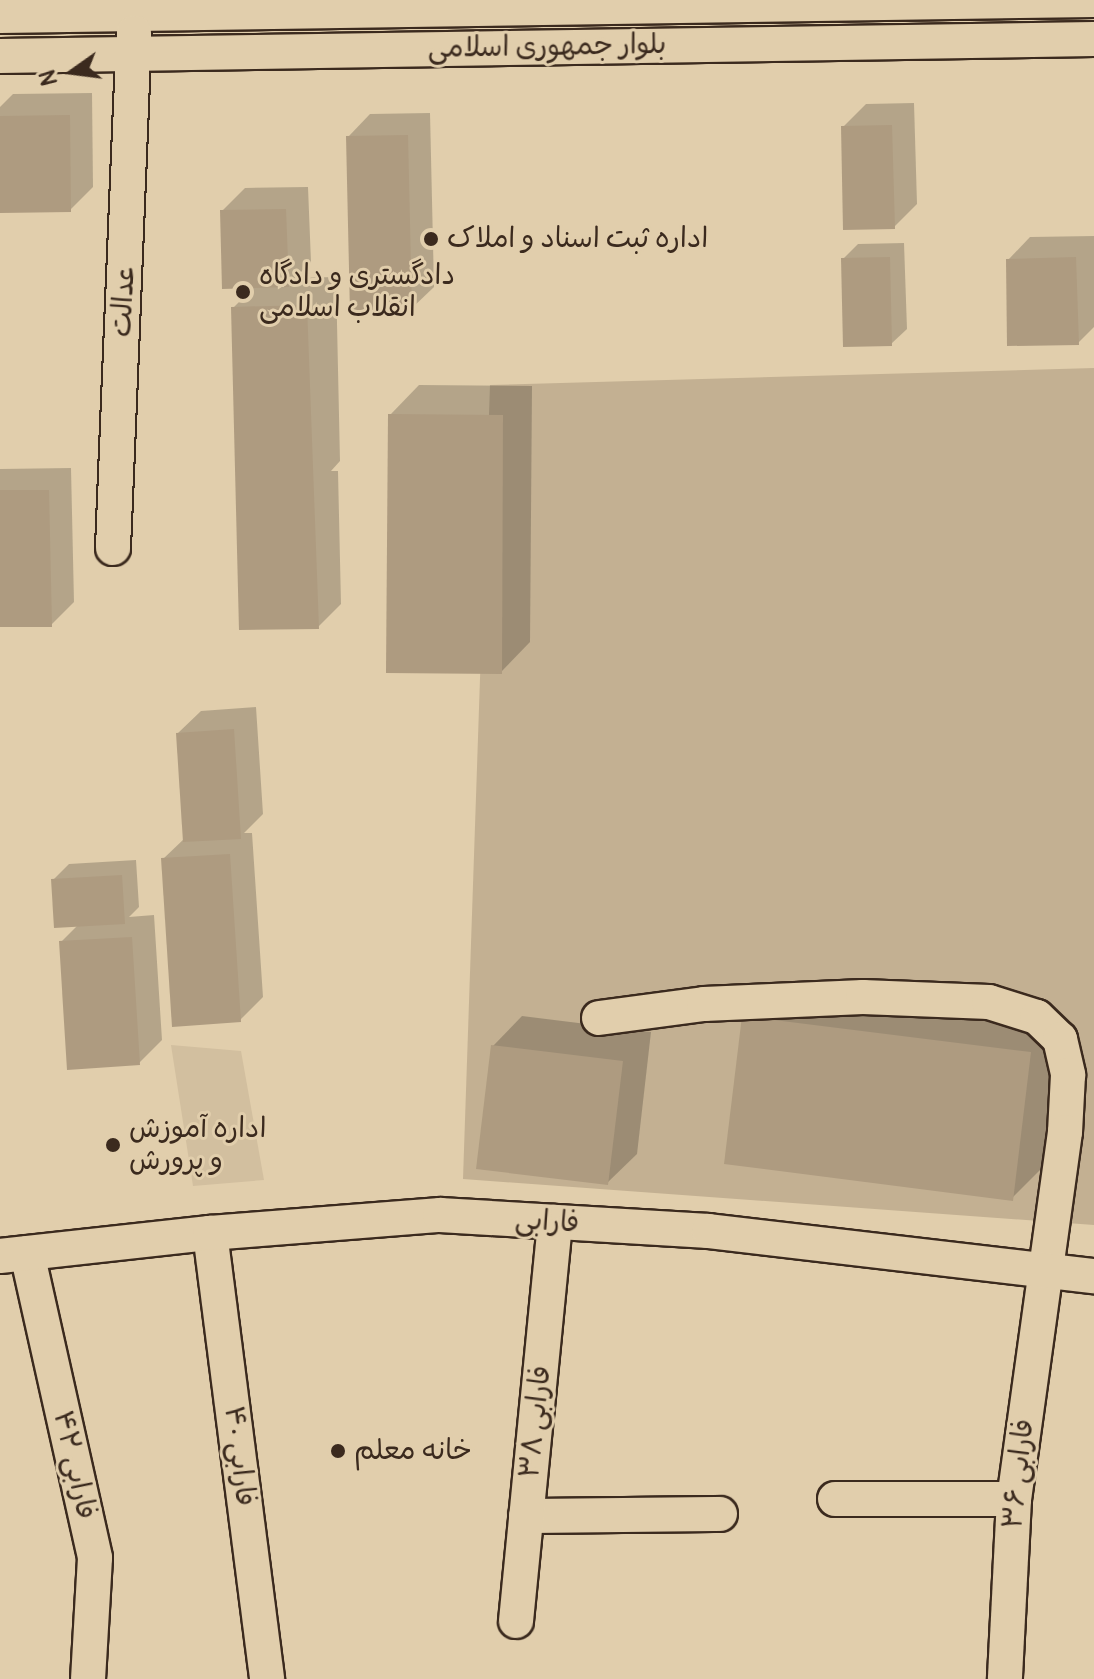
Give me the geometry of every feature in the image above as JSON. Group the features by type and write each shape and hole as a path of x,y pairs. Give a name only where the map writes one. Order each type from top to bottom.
{"street":[{"name":"بلوار جمهوری اسلامی","path":"0,16 635,4 798,5 1094,0"},
{"path":"798,5 799,43"},
{"name":"عدالت","path":"113,548 134,15"},
{"name":"بلوار جمهوری اسلامی","path":"0,56 1094,39"},
{"name":"فارابی ۳۶","path":"599,1018 704,1004 863,997 989,1002 1037,1017 1060,1039 1068,1075 1065,1132 1014,1499 1005,1679"},
{"name":"فارابی","path":"13,1254 210,1233 440,1215 709,1231 1094,1276"},
{"name":"فارابی ۳۸","path":"516,1621 555,1222"},
{"name":"فارابی ۴۰","path":"210,1233 267,1679"},
{"name":"فارابی ۴۲","path":"13,1254 95,1558 88,1679"},
{"path":"835,1499 1014,1499"},
{"path":"526,1516 720,1514"}],"shaded area":[{"path":"1094,368 1094,1225 463,1179 490,385"},
{"path":"171,1045 241,1051 264,1180 193,1186"}],"building":[{"path":"70,115 71,212 0,213 0,116"},
{"path":"892,125 895,229 843,230 841,126"},
{"path":"408,135 412,311 350,313 346,136"},
{"path":"286,209 289,287 222,289 220,210"},
{"path":"890,257 892,346 843,347 841,258"},
{"path":"1076,257 1079,345 1007,346 1006,259"},
{"path":"307,305 319,629 239,630 231,307"},
{"path":"388,414 503,415 502,674 386,673"},
{"path":"0,490 49,490 52,627 0,627"},
{"path":"234,729 241,839 183,842 176,733"},
{"path":"230,854 241,1022 172,1027 161,858"},
{"path":"122,875 125,924 54,928 51,879"},
{"path":"132,937 140,1065 67,1070 59,941"},
{"path":"742,1016 1031,1052 1013,1201 724,1164"},
{"path":"491,1045 623,1061 608,1185 476,1169"}],"place":[{"name":"اداره ثبت اسناد و املاک","path":"431,239"},
{"name":"دادگستری و دادگاه انقلاب اسلامی","path":"243,292"},
{"name":"اداره آموزش و پرورش","path":"113,1145"},
{"name":"خانه معلم","path":"338,1451"}]}
